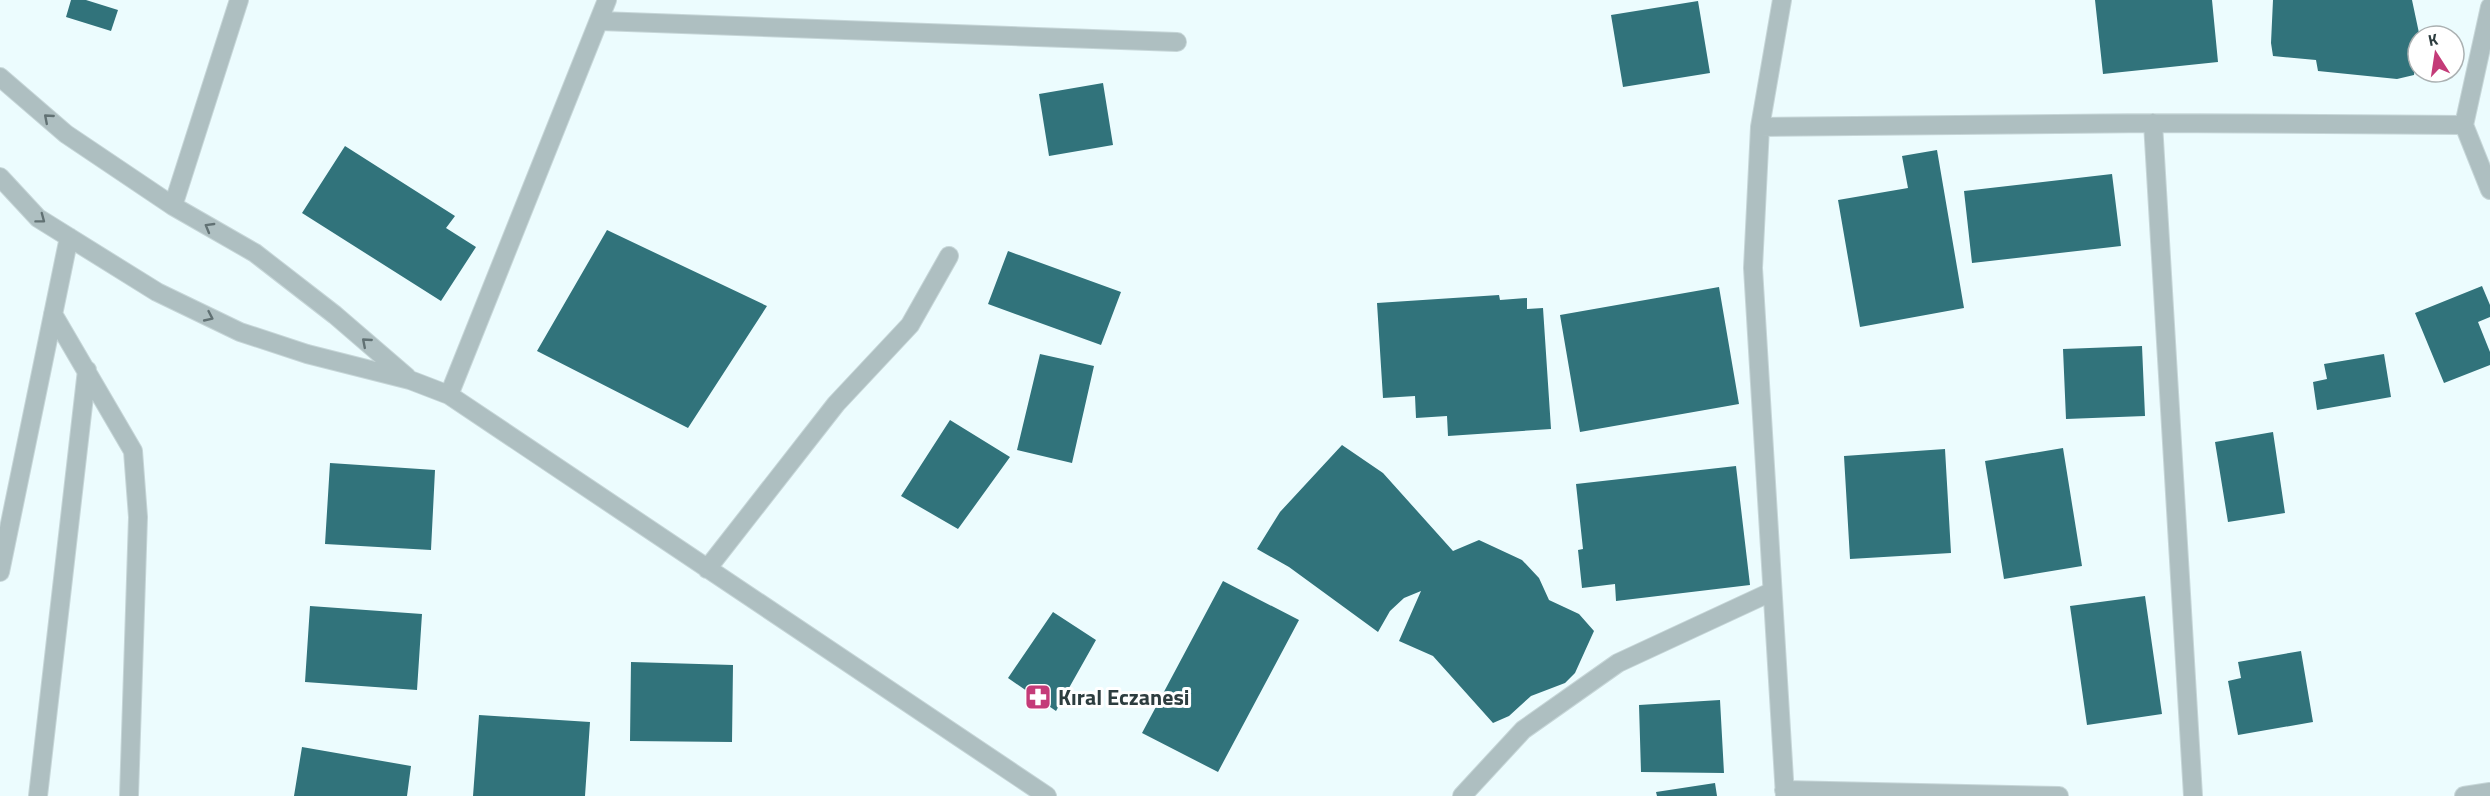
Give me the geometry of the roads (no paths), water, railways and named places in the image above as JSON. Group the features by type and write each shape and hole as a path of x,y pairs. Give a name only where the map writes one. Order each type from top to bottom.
{"street":[{"path":"173,206 239,0"},
{"path":"448,395 607,0"},
{"path":"1782,0 1760,127 1753,268 1785,793 2059,796"},
{"path":"2490,7 2464,125 2490,190"},
{"path":"600,21 1177,42"},
{"path":"0,77 66,134 173,206 255,253 335,315 410,380"},
{"path":"1760,127 2153,123 2464,125"},
{"path":"2153,123 2193,796"},
{"path":"0,177 38,218 157,292 240,332 307,354 410,380 448,395 1047,796"},
{"path":"0,572 69,237"},
{"path":"707,569 836,404 910,325 949,256"},
{"path":"53,314 133,451 138,517 129,796"},
{"path":"38,796 87,370"},
{"path":"1462,796 1523,730 1618,663 1771,592"},
{"path":"2464,796 2490,792"}],"place":[{"name":"Kıral Eczanesi","path":"1038,697"}]}
